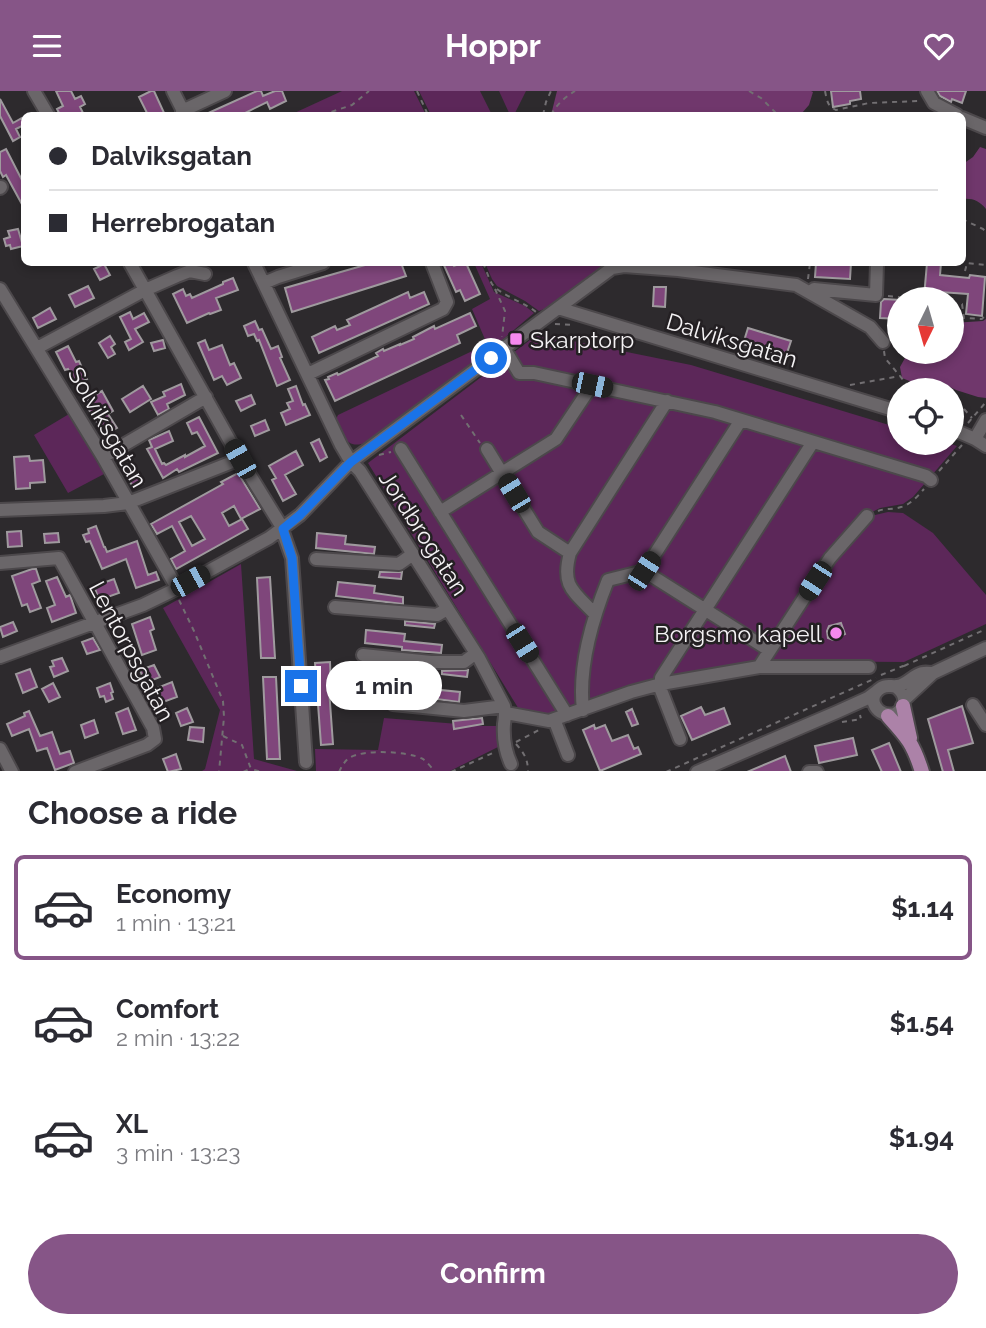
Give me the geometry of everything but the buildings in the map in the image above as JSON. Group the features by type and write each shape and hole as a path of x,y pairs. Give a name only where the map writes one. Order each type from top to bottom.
{"main road":[{"path":"904,703 910,740 922,771"},
{"path":"883,713 910,740"}],"street":[{"path":"34,91 46,112"},
{"path":"173,91 184,112"},
{"path":"186,112 225,91"},
{"path":"928,94 939,107 950,112"},
{"path":"966,120 986,128"},
{"path":"132,266 240,459 283,529 292,558 306,762"},
{"name":"Jordbrogatan","path":"256,266 351,462 360,471 476,653 505,710"},
{"path":"264,283 313,266"},
{"path":"308,374 443,309 446,302 433,266"},
{"path":"810,293 814,289 876,295 877,266"},
{"path":"0,657 143,604 269,538 300,515 351,462 612,268 707,268 796,285 870,327 883,342"},
{"path":"37,348 177,275 190,271 205,274"},
{"name":"Solviksgatan","path":"0,289 103,457 175,589"},
{"name":"Dalviksgatan","path":"558,309 887,407"},
{"path":"505,348 519,373 534,373 715,412 926,476 931,480"},
{"path":"440,512 556,439 592,385"},
{"path":"103,457 206,397"},
{"path":"595,614 568,583 566,572 570,553 667,401"},
{"path":"583,710 583,677 595,614 608,580 644,571 741,420"},
{"path":"980,443 986,420"},
{"path":"680,739 660,685 661,678 813,442"},
{"path":"401,449 567,715"},
{"path":"487,449 538,531 570,553"},
{"path":"0,510 128,503 240,459"},
{"path":"759,667 830,558 867,516"},
{"path":"316,559 400,564 413,554"},
{"name":"Lentorpsgatan","path":"0,563 60,558 153,728 155,739 147,745 78,771"},
{"path":"644,571 769,650"},
{"path":"335,607 437,615 447,609"},
{"path":"837,712 895,715 933,673 986,648"},
{"path":"363,655 431,662 464,661 476,653"},
{"path":"393,704 464,711 505,710 551,720 631,692 759,667 869,667"},
{"path":"699,771 868,698 885,686 896,687 922,673 933,673"},
{"path":"896,687 903,694 904,703"},
{"path":"876,692 874,701 883,713"},
{"path":"973,705 986,725"},
{"path":"505,710 503,727 511,764"},
{"path":"551,720 568,755"},
{"path":"0,749 11,771"}],"path":[{"path":"331,112 352,105 369,91"},
{"path":"417,91 427,112"},
{"path":"544,112 551,91"},
{"path":"553,112 566,96 575,91"},
{"path":"749,91 775,112"},
{"path":"761,98 763,91"},
{"path":"825,91 827,103 836,110 869,103 914,102 928,94"},
{"path":"966,221 986,232"},
{"path":"965,271 967,263 986,265"},
{"path":"484,266 505,311 502,342 505,348"},
{"path":"810,266 810,293"},
{"path":"493,285 535,311"},
{"path":"876,295 887,296"},
{"path":"964,318 982,319 986,314"},
{"path":"546,325 572,324"},
{"path":"844,386 900,376 885,358 883,342"},
{"path":"964,428 986,402"},
{"path":"964,412 972,418"},
{"path":"461,415 481,445 487,449"},
{"path":"382,450 371,458 401,449"},
{"path":"867,516 883,509 901,507 915,499 931,480 946,455"},
{"path":"175,589 223,701 219,771"},
{"path":"668,771 986,629"},
{"path":"903,666 912,679"},
{"path":"454,771 508,742 544,727 551,720"},
{"path":"223,736 242,745 251,769"},
{"path":"508,742 523,752 528,771"},
{"path":"340,771 352,756 380,752 423,759 434,771"},
{"path":"246,771 258,771"}],"shaded area":[{"path":"342,91 414,91 424,112 296,112"},
{"path":"419,91 480,91 490,112 430,112"},
{"path":"499,91 526,91 516,112 509,112"},
{"path":"557,91 813,92 809,105 803,112 552,112"},
{"path":"980,147 986,149 986,209 976,201 966,199 966,162"},
{"path":"475,266 482,266 494,292 534,313 367,442 355,444 346,440 335,421 338,415 487,344 472,309 490,299"},
{"path":"486,266 601,267 539,311 497,286"},
{"path":"986,319 986,398 964,393 964,378 902,378 902,364 964,364 964,322"},
{"path":"538,334 691,365 887,424 887,455 949,455 913,497 903,504 880,508 866,515 758,664 553,714 520,711 368,463"},
{"path":"69,414 104,474 68,493 34,435"},
{"path":"888,512 903,513 933,533 986,595 986,624 904,662 767,661 815,583 868,519"},
{"path":"241,564 254,759 297,771 202,771 205,769 220,710 163,608"},
{"path":"384,718 498,726 502,745 450,771 316,771 315,749 378,750"}],"place":[{"name":"Skarptorp","path":"516,339"},
{"name":"Borgsmo kapell","path":"836,633"}],"route":[{"path":"301,686 292,558 283,529 351,462 491,358"}]}
